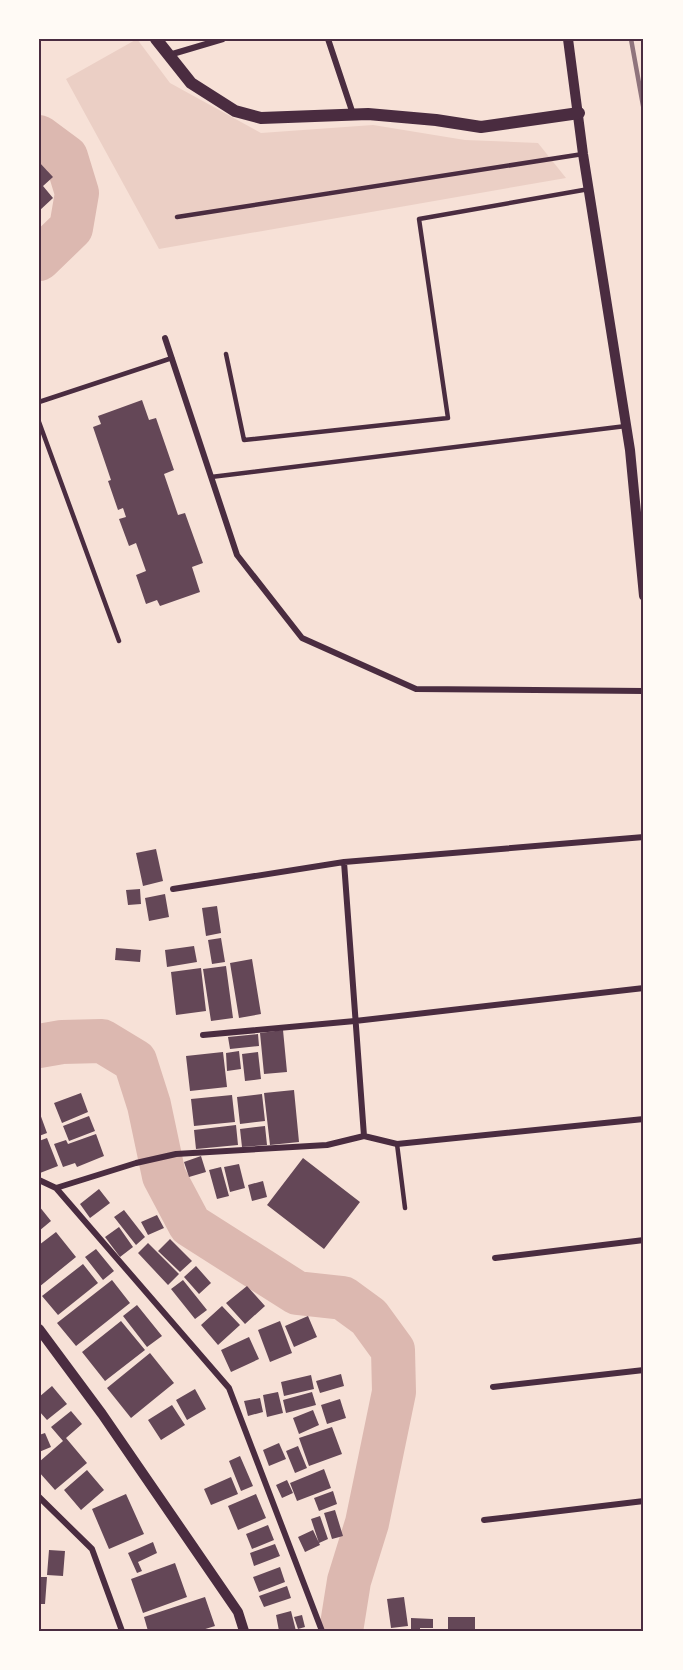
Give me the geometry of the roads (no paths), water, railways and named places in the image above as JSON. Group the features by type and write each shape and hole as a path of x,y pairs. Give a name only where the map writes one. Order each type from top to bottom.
{"main road":[{"path":"156,39 191,83 236,111 261,118 368,114 436,120 481,127 579,113"}],"street":[{"path":"169,55 223,39"},
{"path":"328,39 353,115"},
{"path":"568,39 626,426 644,596"},
{"path":"165,338 237,555 302,638 416,688 644,692"},
{"path":"173,889 344,862 644,837"},
{"path":"344,862 364,1136"},
{"path":"203,1035 355,1021 644,988"},
{"path":"56,1188 176,1154 327,1145 364,1136 397,1144 644,1119"},
{"path":"39,1180 56,1188 229,1388 322,1631"},
{"path":"495,1258 644,1240"},
{"path":"39,1329 102,1414 238,1612 244,1631"},
{"path":"493,1387 644,1370"},
{"path":"39,1497 92,1549 122,1631"},
{"path":"484,1520 644,1501"}],"lane":[{"path":"177,217 584,154"},
{"path":"226,354 244,440 448,418 419,219 589,189"},
{"path":"39,402 172,358"},
{"path":"39,422 119,641"},
{"path":"211,477 626,426"},
{"path":"397,1144 405,1208"}],"waterway":[{"path":"39,137 66,157 77,193 71,228 39,259"},
{"path":"39,1046 62,1042 102,1041 135,1061 149,1105 164,1176 190,1225 297,1293 343,1298 369,1317 393,1350 394,1392 367,1523 349,1581 341,1631"}],"railway":[{"path":"631,39 644,111"}]}
